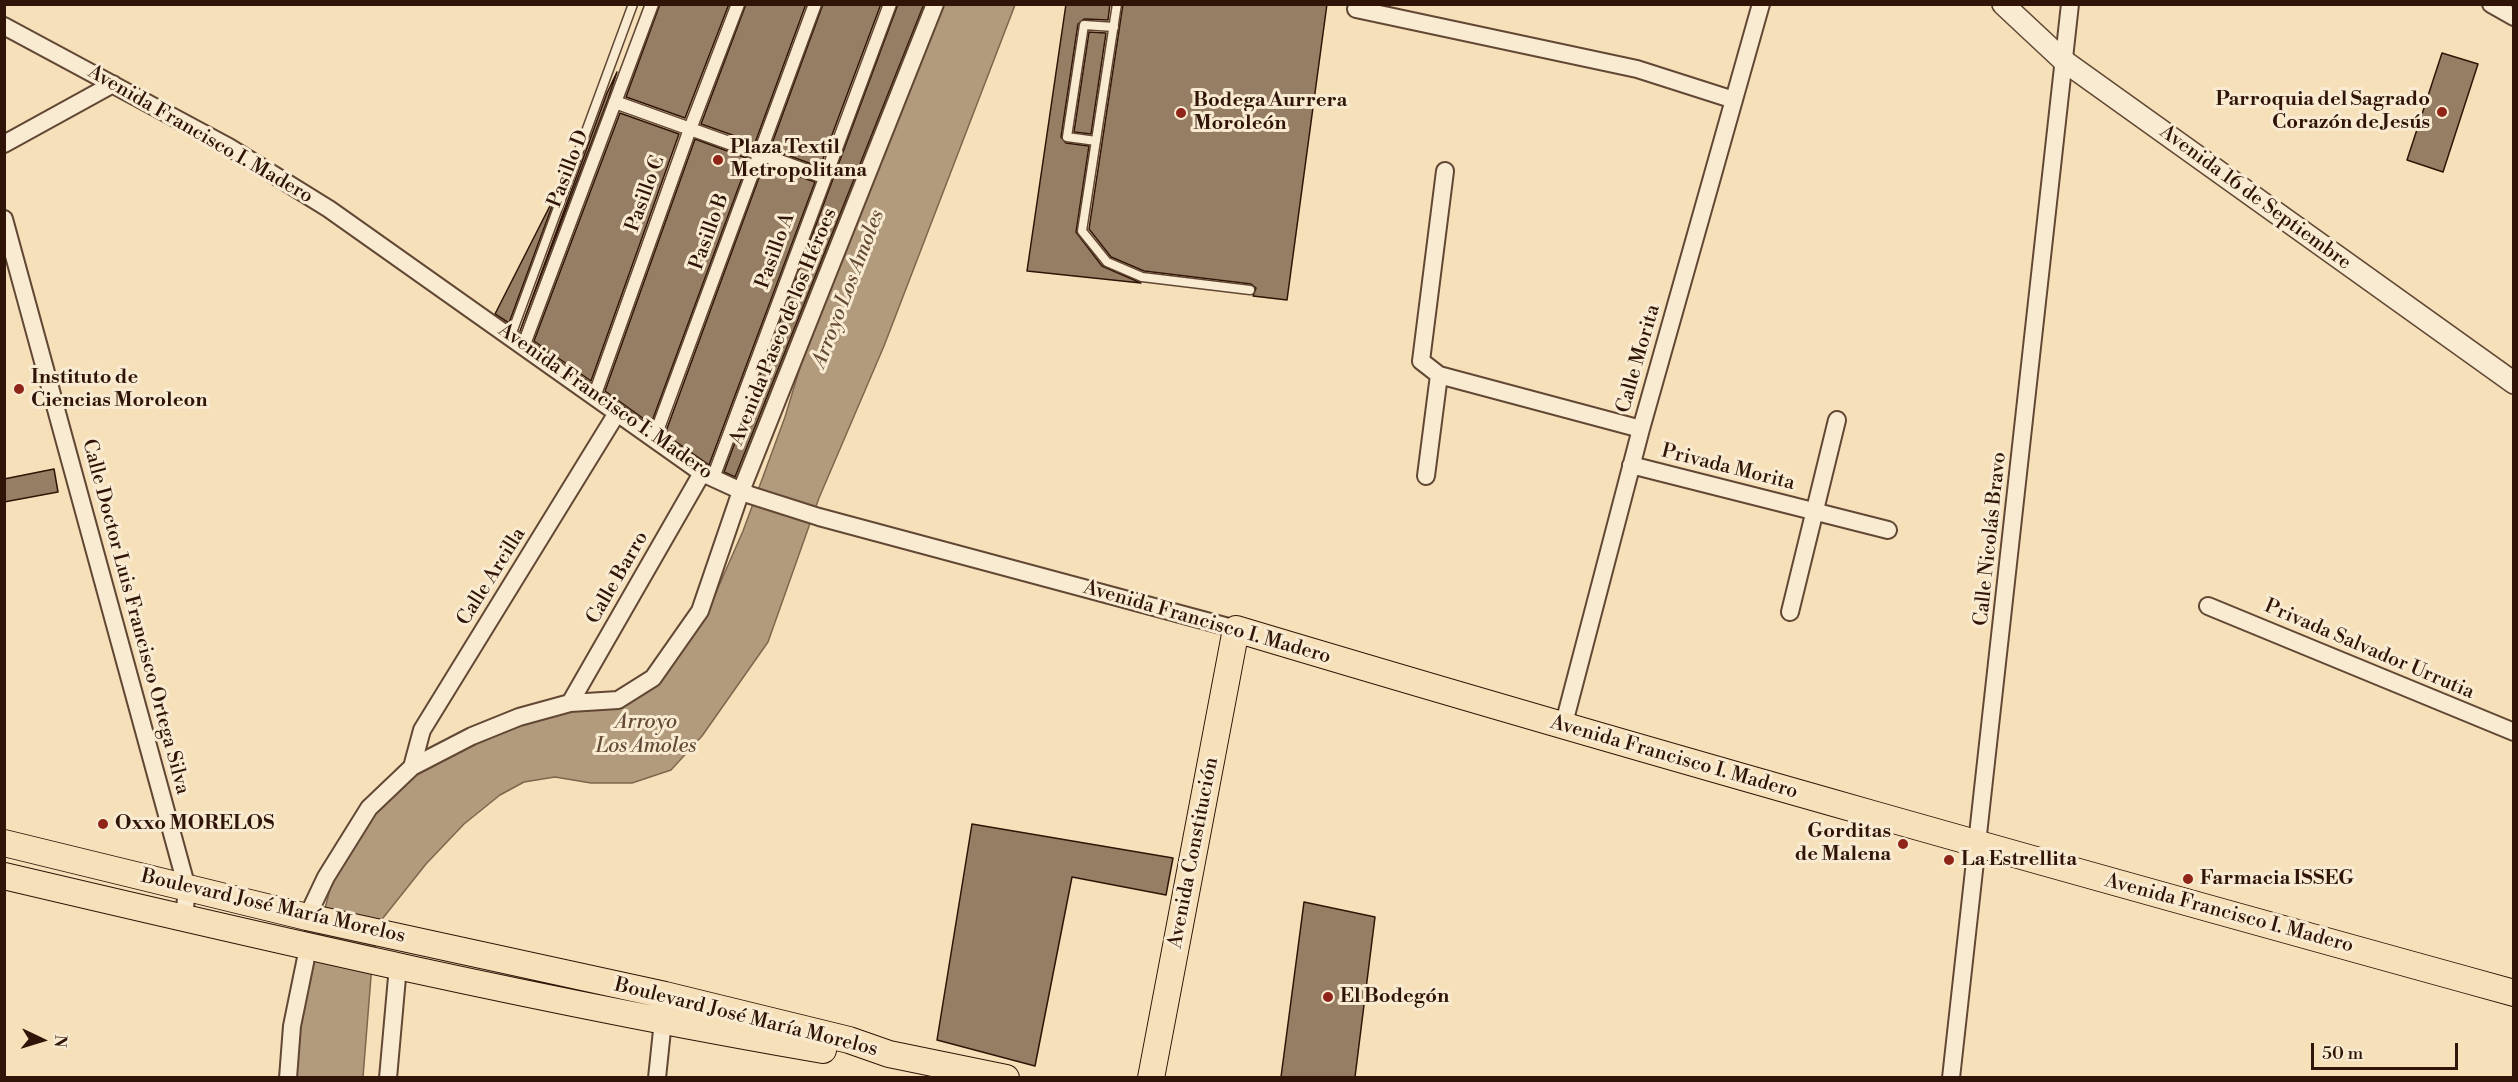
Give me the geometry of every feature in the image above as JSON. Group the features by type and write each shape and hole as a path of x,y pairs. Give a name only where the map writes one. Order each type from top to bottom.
{"main road":[{"name":"Avenida Francisco I. Madero","path":"1236,629 1563,727 1978,845 2514,993"},
{"name":"Avenida Constitución","path":"1151,1077 1236,629"},
{"name":"Boulevard José María Morelos","path":"4,843 387,936 665,995 849,1040 889,1054"},
{"name":"Boulevard José María Morelos","path":"4,876 311,948 663,1022 850,1054 889,1054"},
{"path":"889,1054 1003,1077"}],"street":[{"name":"Pasillo D","path":"517,342 615,102 652,4"},
{"name":"Pasillo C","path":"594,397 690,129 738,4"},
{"name":"Pasillo B","path":"654,439 815,4"},
{"name":"Pasillo A","path":"708,476 890,4"},
{"name":"Avenida Paseo de los Héroes","path":"314,919 326,877 369,808 412,767 472,736 519,717 570,703 618,700 653,678 700,611 935,4"},
{"name":"Calle Morita","path":"1563,727 1631,465 1761,4"},
{"name":"Avenida 16 de Septiembre","path":"2004,4 2064,61 2514,383"},
{"name":"Calle Nicolás Bravo","path":"1951,1077 2070,4"},
{"path":"2491,4 2514,17"},
{"path":"1356,9 1636,69 1734,100"},
{"name":"Avenida Francisco I. Madero","path":"4,26 229,147 329,209 708,476 746,493 819,517 1236,629"},
{"path":"4,144 113,84"},
{"path":"615,102 824,177"},
{"path":"1445,171 1421,361 1439,375 1641,429"},
{"name":"Calle Doctor Luis Francisco Ortega Silva","path":"4,219 187,888"},
{"path":"1426,476 1439,375"},
{"name":"Calle Arcilla","path":"412,767 422,730 616,413"},
{"name":"Privada Morita","path":"1790,612 1837,420"},
{"name":"Privada Morita","path":"1631,465 1888,530"},
{"name":"Calle Barro","path":"570,703 708,476"},
{"name":"Privada Salvador Urrutia","path":"2208,606 2514,732"},
{"path":"184,918 187,888"},
{"path":"288,1077 292,1026 311,948"},
{"path":"388,1077 390,964"},
{"path":"657,1077 665,995"}],"lane":[{"path":"517,342 633,4"},
{"path":"1117,4 1082,231 1107,262 1142,277 1250,290"},
{"path":"1096,141 1067,137 1084,25 1114,27"}],"water":[{"name":"Arroyo Los Amoles","path":"938,5 1015,5 884,346 819,498 768,642 702,736 671,770 632,783 591,783 555,777 524,782 500,795 464,824 426,864 379,923 372,964 363,1077 288,1078 320,928 336,866 369,812 398,785 472,740 571,707 619,704 707,613 743,531 785,417 820,301"}],"building":[{"path":"660,4 729,4 685,118 626,97"},
{"path":"746,4 806,4 755,143 701,124"},
{"path":"823,4 881,4 820,167 770,149"},
{"path":"898,4 924,4 735,477 724,472"},
{"path":"1066,4 1110,4 1108,20 1084,19 1078,24 1061,137 1066,143 1089,146 1076,232 1102,266 1141,283 1027,271"},
{"name":"Bodega Aurrera Moroleón","path":"1123,4 1327,4 1287,300 1253,296 1256,288 1251,284 1144,271 1111,257 1089,229"},
{"path":"1089,32 1106,33 1091,134 1074,132"},
{"name":"Parroquia del Sagrado Corazón de Jesús","path":"2442,53 2478,64 2443,172 2407,160"},
{"path":"617,72 608,99 520,331 607,93"},
{"path":"620,113 679,134 591,381 534,341"},
{"path":"695,139 749,159 651,424 605,391"},
{"path":"764,164 815,182 709,465 665,434"},
{"path":"558,190 509,323 495,314"},
{"path":"54,469 58,492 4,502 4,479"},
{"path":"972,824 1173,858 1166,895 1072,877 1035,1066 937,1040"},
{"name":"El Bodegón","path":"1304,902 1375,917 1355,1077 1281,1077"}],"place":[{"name":"Parroquia del Sagrado Corazón de Jesús","path":"2442,112"},
{"name":"Bodega Aurrera Moroleón","path":"1181,113"},
{"name":"Plaza Textil Metropolitana","path":"718,160"},
{"name":"Instituto de Ciencias Moroleon","path":"19,389"},
{"name":"Oxxo MORELOS","path":"103,824"},
{"name":"Gorditas de Malena","path":"1903,844"},
{"name":"La Estrellita","path":"1949,860"},
{"name":"Farmacia ISSEG","path":"2188,879"},
{"name":"El Bodegón","path":"1328,997"}]}
